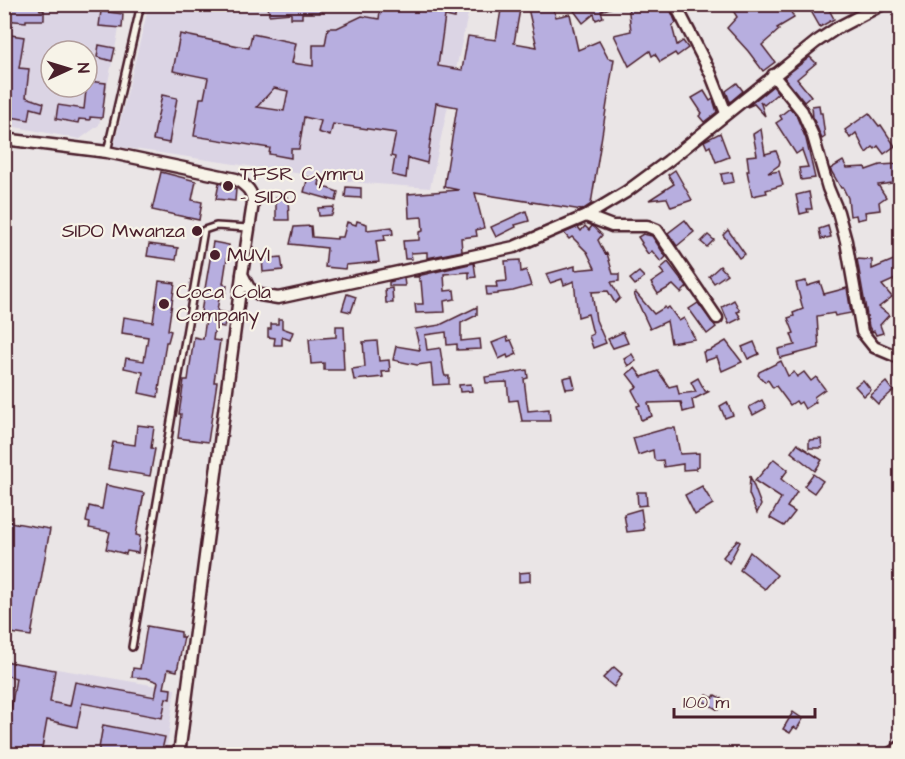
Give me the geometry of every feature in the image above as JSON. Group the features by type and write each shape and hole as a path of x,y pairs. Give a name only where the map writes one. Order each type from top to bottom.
{"street":[{"path":"675,4 710,72 726,113"},
{"path":"242,274 249,288 260,295 278,298 514,247 586,216 626,192 773,75 837,28 884,4"},
{"path":"773,75 802,111 813,136 846,241 862,332 874,347 900,358"},
{"path":"4,139 106,152 236,179 249,188 253,194 179,754"},
{"path":"586,216 612,226 647,226 657,230 717,318"},
{"path":"890,754 900,747"}],"lane":[{"path":"106,152 141,4"},
{"path":"132,647 204,230 216,226 249,228"}],"shaded area":[{"path":"70,4 123,10 99,125 80,139 5,125 4,5"},
{"path":"149,5 470,5 430,188 363,183 114,146"},
{"path":"4,660 175,689 166,754 5,754"}],"building":[{"path":"4,4 39,6 40,10 44,10 44,20 26,20 26,22 4,20"},
{"path":"268,4 320,4 320,13 302,13 302,18 291,18 291,13 269,15"},
{"path":"381,4 456,4 455,18 445,16 438,66 462,70 468,36 496,40 502,4 521,4 514,43 537,47 527,4 540,4 541,7 551,4 556,17 570,14 578,50 599,41 608,58 614,59 591,204 582,210 475,193 484,228 476,230 477,236 461,238 462,251 427,258 427,252 411,253 412,259 405,259 403,241 419,240 419,232 423,231 422,217 409,218 408,194 459,190 444,187 457,107 436,103 427,163 408,158 406,178 392,175 395,157 391,156 396,133 333,124 330,136 318,132 321,121 304,117 299,149 291,149 291,158 269,154 270,148 194,136 200,98 204,98 208,78 173,71 180,34 249,48 252,34 296,43 292,63 313,66 313,45 325,45 328,28 337,28 362,16 379,19","holes":["274,88 288,91 284,111 257,107"]},
{"path":"591,4 616,4 616,6 601,11 603,17 596,20 594,14 583,23 572,8 591,6"},
{"path":"628,4 645,4 647,10 654,4 668,4 676,23 672,26 677,45 683,41 688,48 677,56 675,53 660,62 655,54 652,56 650,51 629,66 614,35 631,31"},
{"path":"729,4 787,4 794,18 777,28 779,30 762,45 775,62 763,71 727,28 737,17"},
{"path":"807,4 826,4 834,19 820,27"},
{"path":"101,11 123,14 122,28 99,26"},
{"path":"4,34 24,37 19,68 29,69 26,97 44,103 42,111 31,108 29,120 4,116"},
{"path":"99,45 115,48 112,61 99,58"},
{"path":"810,57 816,63 797,79 811,96 804,102 784,77"},
{"path":"99,82 106,83 102,118 79,119 78,123 56,119 58,105 84,109 85,99 99,99"},
{"path":"737,83 743,91 730,102 726,91"},
{"path":"773,86 778,93 764,105 760,101 765,116 754,104 747,107"},
{"path":"704,91 710,101 713,99 717,112 704,122 699,116 702,113 692,98"},
{"path":"162,95 177,98 169,143 153,140"},
{"path":"819,105 825,137 822,139 813,118 812,106"},
{"path":"790,108 796,115 806,139 815,178 801,180 799,168 808,167 802,150 796,154 776,123 782,119 780,116"},
{"path":"869,113 879,126 881,125 895,146 884,154 878,146 866,153 856,133 850,138 845,130"},
{"path":"761,129 765,154 776,151 780,161 779,165 768,173 779,171 783,185 766,190 767,193 752,196 747,171 749,171 747,156 757,155 753,134"},
{"path":"720,133 729,157 716,162 710,146 707,148 704,141"},
{"path":"843,161 847,168 865,167 866,170 880,165 897,164 899,182 878,185 886,197 879,202 880,210 865,212 866,218 857,220 856,215 850,216 848,198 830,169"},
{"path":"675,170 692,200 671,207 667,198 649,200 674,184 668,175"},
{"path":"161,172 196,181 192,200 202,202 199,220 152,210"},
{"path":"732,172 734,182 723,184 721,174"},
{"path":"308,177 320,180 319,185 338,192 336,201 304,192"},
{"path":"219,183 236,189 235,201 216,199"},
{"path":"346,187 361,188 361,198 345,197"},
{"path":"809,192 812,209 807,209 808,212 800,214 796,195"},
{"path":"276,197 288,197 289,220 276,220"},
{"path":"334,207 332,215 319,216 318,208"},
{"path":"526,211 529,221 515,225 516,227 496,237 491,227"},
{"path":"685,220 694,232 677,246 668,233"},
{"path":"357,221 367,224 367,230 392,227 393,234 384,235 385,240 376,241 379,262 346,265 345,269 325,267 327,248 290,244 294,227 311,226 312,237 337,239 337,237 343,237 347,222 356,225"},
{"path":"585,226 589,230 592,226 602,235 598,240 605,254 607,253 613,274 619,274 619,281 611,282 620,298 615,303 608,291 592,292 596,320 606,343 593,348 589,336 593,334 588,314 578,317 574,281 564,285 562,279 550,283 546,274 575,266 575,270 595,268 587,252 572,237 569,239 564,233 578,227 581,231"},
{"path":"828,226 831,237 821,239 819,229"},
{"path":"728,230 745,254 739,258 723,235"},
{"path":"643,234 652,236 666,257 661,262 652,251 648,254 641,244 638,237"},
{"path":"708,235 714,240 707,247 701,242"},
{"path":"213,242 229,245 223,284 227,285 226,292 220,292 217,311 227,313 224,327 215,325 213,340 220,341 214,382 217,382 208,442 178,438 184,380 188,380 194,337 203,339 206,319 200,318"},
{"path":"149,244 178,248 176,260 147,256"},
{"path":"281,257 283,270 263,272 262,258"},
{"path":"857,259 872,260 872,269 896,259 900,270 900,277 882,285 892,297 879,307 889,315 880,325 883,333 876,335 869,327"},
{"path":"520,260 521,272 526,270 531,286 487,295 486,287 497,287 496,282 507,281 505,261"},
{"path":"668,262 687,287 681,293 673,285 658,294 651,283 664,274 660,269"},
{"path":"474,263 476,277 469,278 469,272 444,274 445,291 454,290 455,299 444,301 445,312 416,313 415,304 423,304 421,281 419,277 413,277"},
{"path":"720,266 727,274 714,283 709,276"},
{"path":"639,272 644,277 635,285 630,279"},
{"path":"404,278 405,286 389,286 389,282"},
{"path":"159,281 175,283 168,330 171,331 168,342 166,342 158,397 139,393 143,372 124,368 126,358 144,361 148,337 122,333 124,317 153,322"},
{"path":"806,281 807,286 820,282 824,294 847,288 851,313 817,316 819,348 780,358 778,349 795,345 791,334 794,333 788,318 803,309 796,283"},
{"path":"392,288 393,303 386,303 385,289"},
{"path":"636,293 654,314 669,307 679,321 684,318 695,339 671,343 667,321 650,329 634,294"},
{"path":"347,294 356,297 351,312 342,310"},
{"path":"734,300 741,318 729,324 722,307"},
{"path":"698,303 716,327 707,334 689,309"},
{"path":"477,307 477,315 461,323 461,341 480,339 481,349 457,350 457,344 447,345 446,332 425,335 427,350 440,348 444,373 445,376 449,376 449,384 433,385 431,363 417,365 393,360 396,346 420,350 415,329 440,325"},
{"path":"278,319 282,319 282,328 293,332 290,340 282,337 282,345 274,345 275,338 268,337 268,329 271,329 271,324 278,324"},
{"path":"336,326 344,326 344,370 324,370 324,363 311,364 309,339 336,337"},
{"path":"623,332 628,343 613,348 608,339"},
{"path":"507,337 508,341 511,340 517,354 499,359 492,343"},
{"path":"377,341 379,361 389,360 390,371 382,372 383,377 354,380 352,369 365,367 363,342"},
{"path":"726,341 742,362 722,371 717,357 705,361 703,352"},
{"path":"754,342 759,354 748,359 742,347"},
{"path":"632,354 636,361 628,366 624,359"},
{"path":"781,361 788,376 794,372 797,377 804,372 811,381 816,377 825,389 814,397 816,402 805,409 801,402 798,404 796,401 790,405 776,386 773,388 768,380 765,382 758,375 759,372"},
{"path":"635,368 642,377 658,371 669,387 677,385 679,394 696,392 691,382 698,378 705,391 710,391 692,400 694,409 683,412 681,402 648,403 652,416 641,420 637,406 640,405 632,390 637,387 627,374"},
{"path":"527,370 528,378 524,379 528,411 549,409 550,421 522,421 518,400 509,401 507,382 486,383 485,377"},
{"path":"572,376 575,388 566,389 563,378"},
{"path":"863,380 871,390 864,396 855,386"},
{"path":"886,382 893,391 878,404 870,396"},
{"path":"471,384 472,391 460,392 459,385"},
{"path":"762,400 766,408 753,415 749,407"},
{"path":"727,402 733,415 725,418 720,406"},
{"path":"137,425 154,427 151,448 155,449 150,476 108,469 113,442 135,445"},
{"path":"675,428 680,454 699,453 699,466 696,469 683,470 683,464 664,467 663,460 654,459 653,450 638,455 633,438"},
{"path":"821,439 822,448 809,448 809,440"},
{"path":"797,444 822,460 815,471 791,452"},
{"path":"774,459 788,470 781,479 797,492 787,507 795,512 784,526 770,518 781,498 755,481"},
{"path":"813,474 823,481 814,493 804,486"},
{"path":"750,476 761,505 757,513 749,494"},
{"path":"106,485 144,493 136,535 140,536 138,553 127,551 126,554 106,549 110,532 89,528 90,523 86,522 89,506 102,509"},
{"path":"702,486 713,504 695,515 685,495"},
{"path":"637,492 646,492 647,505 638,506"},
{"path":"641,509 644,530 627,532 624,514"},
{"path":"4,521 50,529 31,636 4,632"},
{"path":"737,540 740,542 729,563 723,557"},
{"path":"750,552 777,575 765,589 740,570"},
{"path":"530,572 530,581 519,582 519,573"},
{"path":"147,626 181,632 181,637 184,637 177,671 168,669 164,688 171,689 170,699 166,698 162,718 82,703 77,727 47,720 41,754 4,754 16,678 4,675 4,661 55,670 50,702 70,706 75,682 155,697 158,682 147,678 132,677 133,668 140,669"},
{"path":"614,667 622,674 614,687 603,678"},
{"path":"707,695 713,698 715,695 724,700 718,710 703,701"},
{"path":"793,712 803,719 797,729 794,727 790,733 783,729"},
{"path":"103,725 165,737 161,754 98,754"}],"place":[{"name":"TFSR Cymru - SIDO","path":"228,186"},
{"name":"SIDO Mwanza","path":"197,231"},
{"name":"MUVI","path":"215,255"},
{"name":"Coca Cola Company","path":"164,304"}]}
